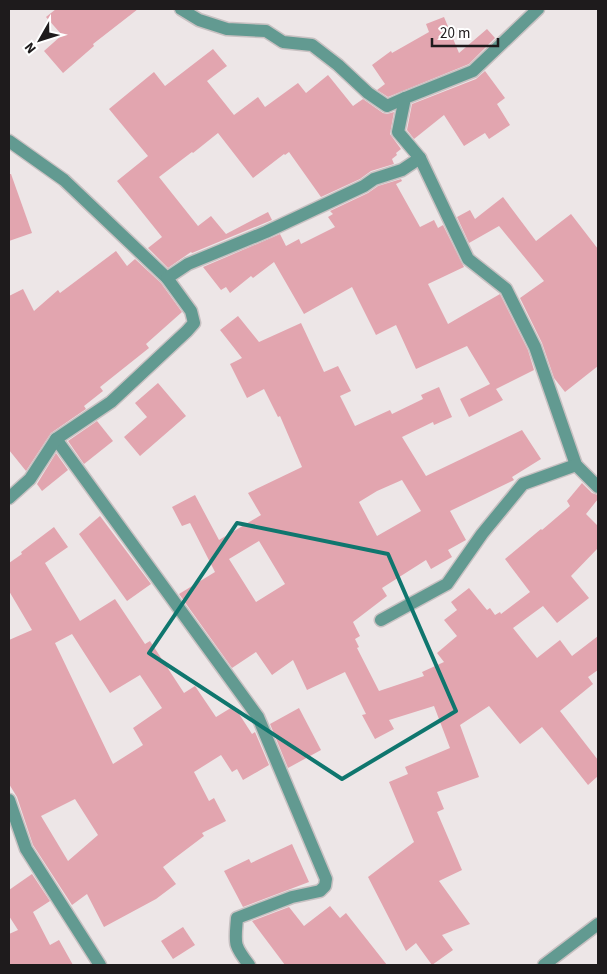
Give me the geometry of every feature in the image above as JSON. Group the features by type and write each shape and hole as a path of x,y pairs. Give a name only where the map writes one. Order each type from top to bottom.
{"street":[{"path":"182,9 199,20 227,28 266,31 283,42 312,45 338,65 368,93 387,106 473,71 538,9"},
{"path":"405,98 398,132 420,158 468,259 506,289 535,347 576,465 598,487"},
{"path":"9,141 64,180 166,278 191,311 194,323 111,402 56,439 30,479 9,498"},
{"path":"166,278 188,264 266,232 364,186 374,179 402,170 420,158"},
{"path":"56,439 258,717 326,879 325,886 320,891 292,897 237,918 237,950 249,965"},
{"path":"381,620 447,584 482,534 523,484 576,465"},
{"path":"9,800 26,849 100,965"},
{"path":"544,965 598,924"}],"highlighted area":[{"path":"237,523 388,554 456,711 342,779 149,653"}],"building":[{"path":"56,9 138,9 93,44 94,46 63,73 44,51 62,35 46,17"},
{"path":"444,17 459,53 487,29 495,38 469,64 388,97 377,90 385,84 372,65 391,51 392,53 429,32 426,24"},
{"path":"213,49 227,66 207,81 234,115 258,97 265,107 298,83 306,93 328,75 353,106 363,99 383,113 394,112 390,134 401,149 392,159 394,164 371,171 360,179 321,197 289,152 253,178 218,133 159,177 198,226 211,216 226,234 268,212 272,220 191,252 168,268 148,248 162,237 117,181 148,156 109,109 154,72 165,86"},
{"path":"485,71 505,98 497,104 510,125 489,139 485,133 464,146 444,115 414,139 407,130 412,104 476,79"},
{"path":"9,174 11,174 32,233 9,241"},
{"path":"401,179 402,181 396,184 420,227 434,220 438,228 443,225 464,267 428,284 448,324 500,294 528,350 534,370 496,389 503,400 469,417 460,399 490,384 467,346 416,369 396,325 376,335 352,287 304,314 274,262 253,278 251,276 230,293 226,287 221,290 203,267 280,234 286,246 299,239 301,244 335,227 328,217 333,214 330,211 368,193 378,186"},
{"path":"503,197 536,241 571,214 598,249 598,366 565,392 554,378 542,343 520,298 544,281 499,226 469,243 457,217 470,210 475,219"},
{"path":"116,251 127,266 135,259 161,283 182,312 146,344 149,348 100,387 103,391 84,406 86,409 51,433 26,471 9,450 9,296 23,289 34,311 58,290 60,293"},
{"path":"238,316 259,342 301,323 324,372 338,366 351,391 340,396 355,426 390,410 392,414 423,399 421,395 439,387 452,417 434,425 433,422 402,437 426,476 522,430 541,459 512,477 514,480 450,511 466,540 448,550 452,557 431,569 426,560 382,588 387,596 353,622 360,636 355,639 359,647 357,648 379,691 424,676 422,672 444,662 437,653 457,636 444,620 457,610 451,602 469,588 487,610 490,608 495,615 500,612 501,614 530,592 505,559 570,506 567,501 582,483 592,493 598,495 598,499 586,514 598,526 598,548 571,576 589,598 557,623 543,606 513,628 537,658 560,640 572,656 598,636 598,670 588,677 593,684 560,711 598,760 598,776 588,785 542,727 520,744 489,706 460,725 479,777 437,792 444,809 437,812 462,870 439,881 470,924 442,935 453,950 432,965 416,943 406,951 368,877 414,842 389,782 408,774 405,767 450,748 434,706 389,720 394,729 375,739 362,715 366,714 345,672 307,690 293,660 272,675 256,652 232,668 179,594 215,572 190,523 182,526 172,507 195,495 219,540 261,515 248,493 302,467 280,416 278,417 264,389 247,398 230,364 242,358 220,330","holes":["402,480 421,511 377,536 359,502 377,491","259,541 285,584 256,602 229,559"]},
{"path":"158,383 186,416 140,456 124,437 147,417 135,403"},
{"path":"97,421 113,441 84,464 68,441"},
{"path":"56,453 68,470 42,491 37,484"},
{"path":"100,516 151,584 127,601 79,534"},
{"path":"54,527 68,547 45,563 80,621 115,599 145,644 150,641 184,693 195,686 216,717 234,706 252,734 255,732 269,765 243,780 237,769 232,772 221,755 194,772 209,801 214,798 226,821 202,833 204,836 163,867 176,884 156,899 104,927 87,894 72,905 33,845 17,797 9,784 9,640 32,630 9,591 9,563 22,554 21,552","holes":["72,634 110,693 140,675 162,708 133,728 143,745 113,764 55,643","75,799 98,835 68,861 41,816"]},
{"path":"299,708 321,750 288,768 270,724"},
{"path":"292,844 309,882 243,907 224,871 249,859 251,863"},
{"path":"32,874 50,901 33,912 50,945 59,940 73,965 9,965 9,934 18,930 9,916 9,890"},
{"path":"330,906 340,918 346,913 387,965 285,965 252,921 289,907 304,926"},
{"path":"183,927 195,945 173,959 161,941"}]}
